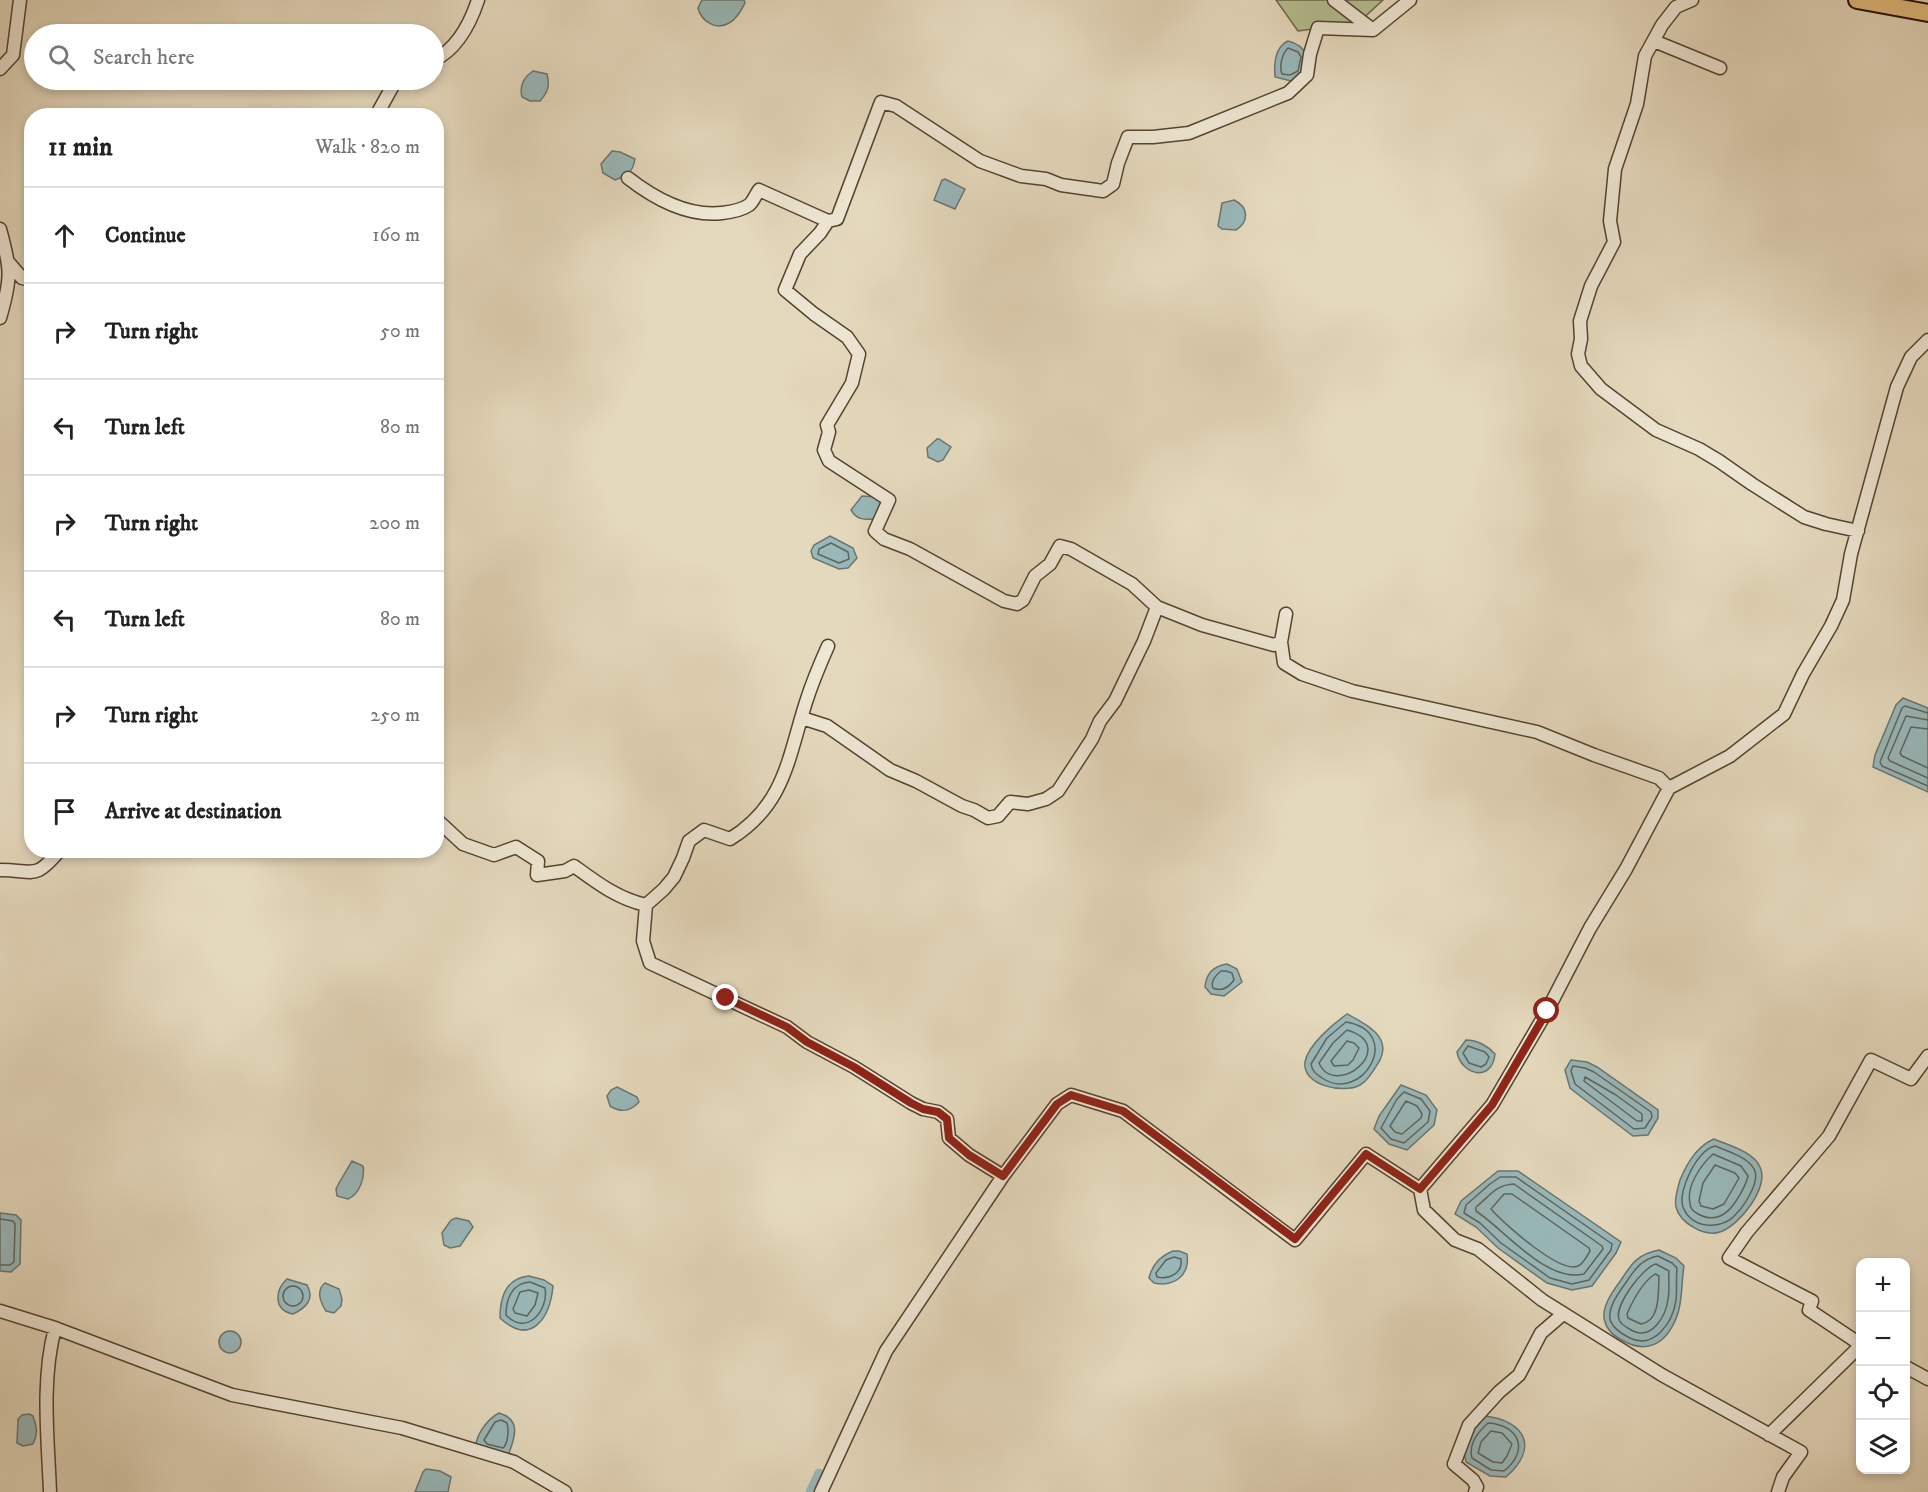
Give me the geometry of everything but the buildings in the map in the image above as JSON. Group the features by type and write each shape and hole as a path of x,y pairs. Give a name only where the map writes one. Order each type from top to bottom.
{"main road":[{"path":"1857,0 1928,13"}],"street":[{"path":"0,69 14,55 20,0"},
{"path":"444,52 467,28 478,0"},
{"path":"1334,0 1373,30"},
{"path":"627,178 647,193 687,211 707,215 731,212 750,205 759,190 828,221 837,219 881,102 896,106 980,161 1021,176 1103,191 1113,184 1128,137 1189,133 1288,93 1307,75 1310,54 1318,28 1373,30 1410,0"},
{"path":"1692,0 1676,7 1662,25 1645,56 1637,104 1615,169 1610,221 1614,242 1591,286 1580,321 1581,339 1578,354 1581,366 1601,389 1656,430 1699,449 1804,517 1858,531"},
{"path":"1653,41 1720,68"},
{"path":"380,108 390,90"},
{"path":"828,221 800,254 785,290 813,314 847,337 859,354 852,382 827,425 830,432 824,450 830,461 889,500 875,531 884,539 910,549 1004,601 1017,604 1023,600 1035,576 1050,564 1060,546 1071,549 1132,584 1157,607 1202,625 1274,645 1281,642"},
{"path":"0,229 9,263 9,287 0,318"},
{"path":"9,263 24,278"},
{"path":"1420,1189 1492,1105 1547,1011 1590,928 1626,869 1669,788 1730,756 1784,714 1843,600 1851,554 1897,387 1911,357 1928,340"},
{"path":"802,718 827,726 890,770 962,806 988,818 998,816 1010,802 1028,804 1046,800 1058,790 1092,739 1100,721 1115,701 1144,641 1157,607"},
{"path":"1286,614 1281,642 1284,663 1302,674 1374,697 1537,732 1659,778 1669,788"},
{"path":"828,646 802,718 786,772 777,792 753,822 730,839 704,830 689,841 674,877 646,905 643,941 650,963 787,1027 807,1042 854,1067 911,1103 923,1109 938,1112 947,1119 949,1138 969,1155 1003,1176"},
{"path":"444,826 463,844 494,855 516,847 538,861 537,875 566,871 574,866 610,891 633,902 646,905"},
{"path":"0,870 33,873 45,867 53,858"},
{"path":"1856,1342 1809,1310 1812,1301 1729,1258 1747,1232 1829,1136 1871,1060 1911,1079 1928,1056"},
{"path":"821,1492 886,1351 1003,1176 1057,1104 1071,1095 1123,1111 1295,1239 1366,1154 1420,1189 1424,1210 1455,1240 1478,1250 1542,1300 1662,1375 1801,1452 1783,1478 1778,1492"},
{"path":"0,1311 55,1328 232,1395 402,1428 514,1462 565,1492"},
{"path":"1475,1492 1477,1487 1473,1480 1454,1464 1469,1425 1499,1392 1520,1375 1541,1334 1563,1314"},
{"path":"50,1492 47,1396 50,1348 55,1328"},
{"path":"1768,1435 1856,1349"},
{"path":"1910,1370 1928,1379"}],"green space":[{"path":"1276,0 1383,0 1358,23 1298,31"}],"water":[{"path":"702,0 744,0 745,3 734,19 719,26 702,17 698,8"},
{"path":"1288,41 1299,46 1307,56 1300,79 1291,81 1275,77 1278,52 1280,47"},
{"path":"533,71 547,74 548,89 540,101 530,101 522,97 523,82"},
{"path":"612,151 635,159 629,173 615,180 603,173 601,164"},
{"path":"945,179 965,189 955,209 934,200 942,180"},
{"path":"1234,200 1245,210 1245,219 1236,230 1222,229 1218,226 1222,203"},
{"path":"937,439 951,447 943,460 938,462 928,457 927,448"},
{"path":"862,496 879,497 881,504 875,519 861,519 851,510"},
{"path":"830,536 853,548 857,558 848,568 839,569 813,558 811,551 814,545"},
{"path":"1903,698 1928,708 1928,792 1873,767 1875,755 1896,705"},
{"path":"1227,964 1237,969 1242,982 1224,996 1211,994 1205,987 1209,975 1215,969"},
{"path":"1347,1014 1374,1031 1382,1044 1383,1052 1371,1074 1360,1085 1344,1089 1325,1086 1310,1077 1306,1070 1307,1055 1328,1029"},
{"path":"1466,1040 1482,1044 1495,1054 1493,1063 1488,1069 1476,1072 1464,1066 1457,1052"},
{"path":"1571,1060 1587,1062 1597,1067 1658,1110 1658,1118 1648,1135 1633,1136 1570,1088 1565,1070"},
{"path":"1401,1085 1426,1095 1437,1110 1434,1125 1407,1150 1389,1144 1374,1129 1379,1116"},
{"path":"617,1087 637,1097 639,1102 625,1110 618,1110 610,1106 607,1096"},
{"path":"1714,1139 1752,1157 1760,1167 1762,1175 1757,1195 1744,1214 1728,1228 1714,1233 1700,1231 1682,1218 1676,1207 1676,1194 1689,1161 1702,1146"},
{"path":"352,1161 363,1166 363,1175 359,1189 348,1199 337,1196 336,1189"},
{"path":"1498,1171 1518,1171 1621,1242 1616,1253 1592,1286 1572,1290 1547,1283 1498,1248 1476,1227 1455,1214 1461,1201"},
{"path":"0,1213 16,1215 21,1220 20,1264 11,1272 0,1271"},
{"path":"456,1218 469,1221 473,1227 460,1246 450,1248 444,1245 442,1233 451,1220"},
{"path":"1659,1250 1676,1258 1684,1266 1679,1310 1672,1326 1661,1340 1647,1346 1629,1344 1607,1327 1604,1311 1611,1294 1632,1264 1646,1254"},
{"path":"1173,1251 1187,1254 1183,1274 1168,1283 1154,1283 1149,1278 1154,1265 1160,1258"},
{"path":"529,1276 544,1280 553,1286 548,1309 543,1318 530,1329 521,1330 500,1318 501,1303 506,1290 515,1280"},
{"path":"287,1279 307,1285 310,1295 305,1306 293,1314 282,1308 278,1299 280,1289"},
{"path":"325,1283 339,1289 342,1299 341,1306 334,1313 326,1311 321,1300 320,1293"},
{"path":"230,1331 238,1334 241,1342 238,1350 230,1353 222,1350 219,1342 222,1334"},
{"path":"499,1413 510,1419 515,1428 509,1453 506,1454 492,1452 476,1443 484,1426"},
{"path":"22,1415 33,1416 36,1437 33,1444 23,1446 17,1443 18,1419"},
{"path":"1485,1416 1510,1424 1523,1438 1525,1446 1522,1456 1506,1477 1490,1476 1466,1462 1465,1448 1468,1437"},
{"path":"426,1469 440,1471 451,1477 448,1492 415,1492"}],"waterway":[{"path":"810,1492 819,1473"}],"route":[{"path":"726,998 787,1027 807,1042 854,1067 911,1103 923,1109 938,1112 947,1119 949,1138 969,1155 1003,1176 1057,1104 1071,1095 1123,1111 1295,1239 1366,1154 1420,1189 1492,1105 1547,1011"}]}
